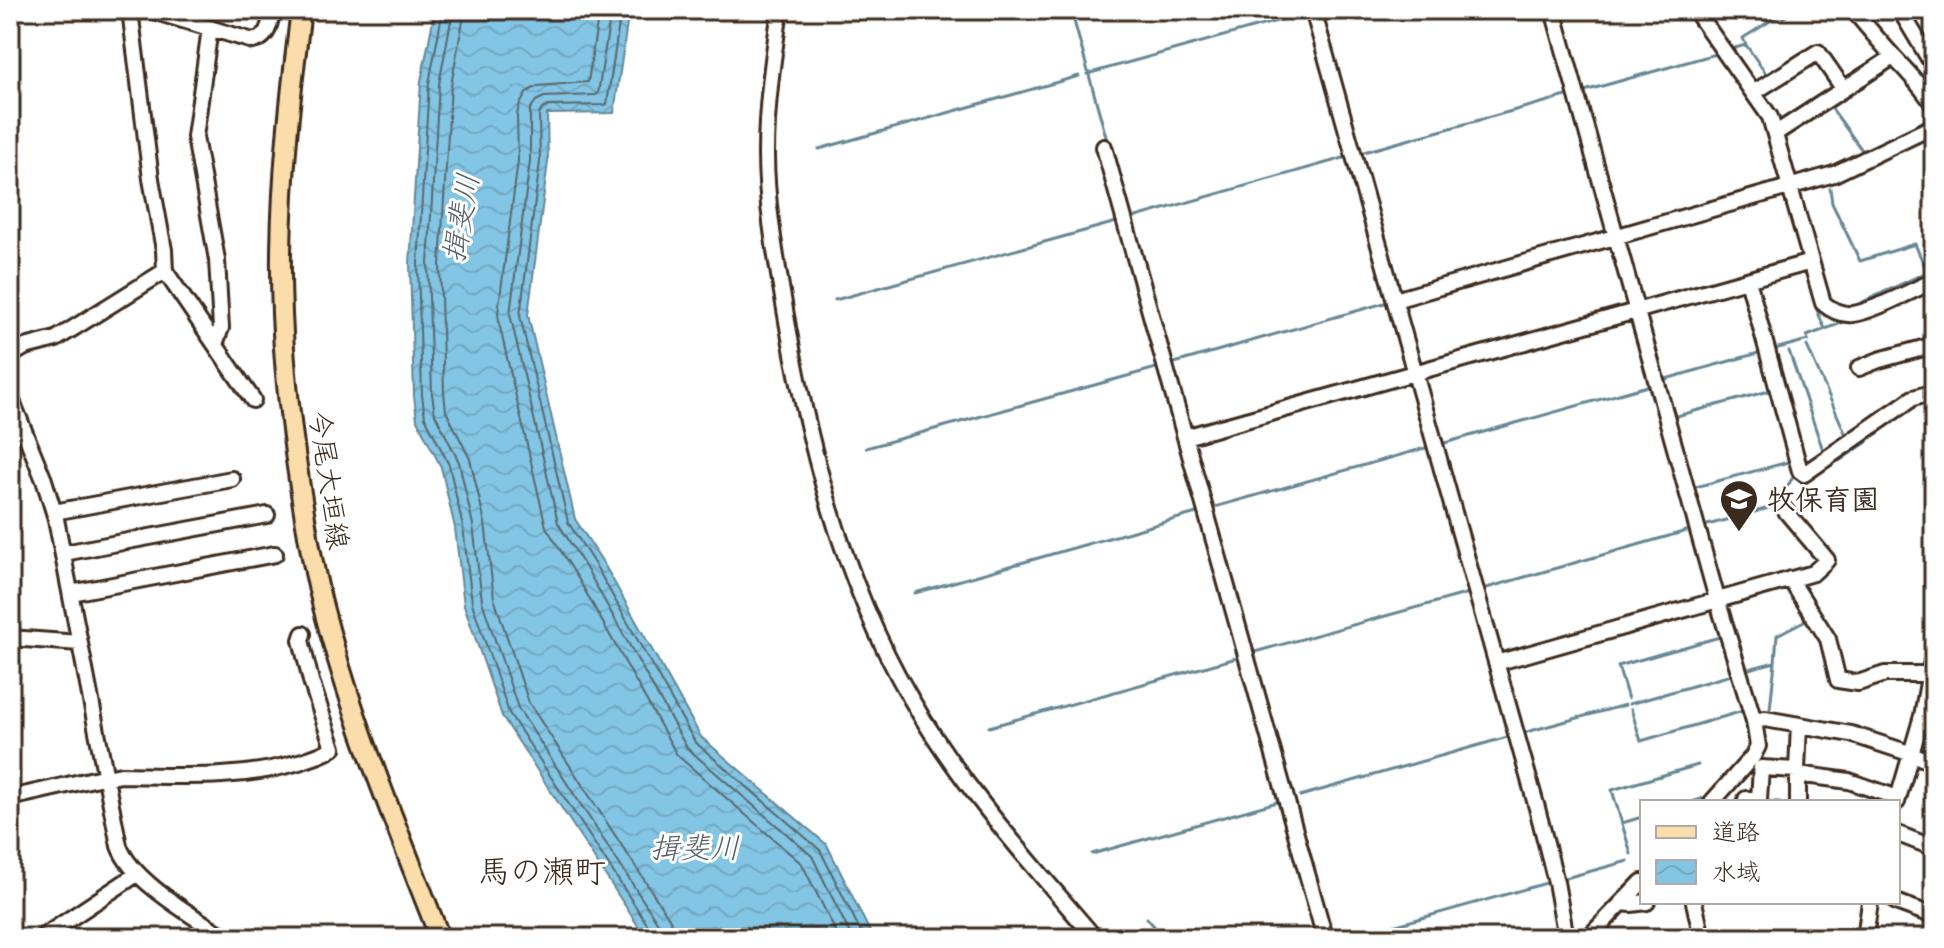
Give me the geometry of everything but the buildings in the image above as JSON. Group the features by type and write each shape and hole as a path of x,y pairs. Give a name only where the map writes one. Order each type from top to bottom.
{"main road":[{"name":"今尾大垣線","path":"301,10 286,148 281,254 285,360 296,459 316,579 335,651 365,744 440,938"}],"street":[{"path":"130,10 165,271 253,400"},
{"path":"149,10 253,41 261,40 267,33 273,10"},
{"path":"780,10 771,73 766,156 773,241 792,352 838,539 892,664 937,743 990,815 1092,934 1097,931 1104,938"},
{"path":"1313,10 1537,808 1556,882 1566,938"},
{"path":"1553,10 1717,599 1754,721 1758,746 1753,756 1714,800"},
{"path":"1695,10 1770,117 1823,303 1835,312 1858,314 1934,283"},
{"path":"1853,10 1925,91 1934,106"},
{"path":"1900,10 1934,67"},
{"path":"210,28 195,137 217,260 221,328 215,344"},
{"path":"1753,93 1818,52 1843,88"},
{"path":"1776,133 1893,57"},
{"path":"1395,300 1834,174 1934,126"},
{"path":"1104,147 1325,938"},
{"path":"1185,437 1811,262"},
{"path":"10,356 25,347 56,339 165,271"},
{"path":"1748,280 1800,471 1804,474 1913,398 1934,392"},
{"path":"1859,368 1934,345"},
{"path":"10,396 44,480 64,553 119,846 137,874 226,938"},
{"path":"54,512 232,479"},
{"path":"1496,663 1813,573 1827,560 1778,502"},
{"path":"64,553 267,515"},
{"path":"71,593 275,554"},
{"path":"1790,579 1828,639 1838,680 1858,683 1885,674 1931,674"},
{"path":"10,798 121,775 222,777 246,774 325,754 333,748 311,681 301,640 303,634"},
{"path":"10,638 80,643"},
{"path":"1746,800 1759,799 1761,768 1849,781 1898,800 1912,754 1934,649"},
{"path":"1754,721 1765,719 1851,734 1934,763"},
{"path":"1798,800 1799,725"},
{"path":"1900,835 1934,848"},
{"path":"41,938 137,874"},
{"path":"1588,938 1640,884"},
{"path":"1623,903 1640,903"},
{"path":"1900,903 1934,916"},
{"path":"1694,904 1702,938"},
{"path":"1865,938 1870,904"}],"water":[{"name":"揖斐川","path":"435,10 629,10 614,113 547,114 548,162 528,315 575,519 604,564 701,737 827,845 873,938 646,938 502,716 464,605 455,528 441,467 417,420 414,396 410,264 421,81"}],"waterway":[{"path":"1071,10 1108,144"},
{"path":"1754,10 1767,22"},
{"path":"1746,45 1743,38 1793,10"},
{"path":"1087,74 1306,13"},
{"path":"1922,36 1934,32"},
{"path":"1731,49 1746,45 1769,78"},
{"path":"1581,92 1719,53"},
{"path":"819,149 1079,76"},
{"path":"1360,153 1570,95"},
{"path":"1830,106 1864,153"},
{"path":"1129,219 1347,157"},
{"path":"1830,188 1832,203 1860,261 1915,244 1927,272 1847,307"},
{"path":"835,300 1120,221"},
{"path":"1171,364 1388,302"},
{"path":"1821,306 1816,308 1825,329"},
{"path":"1771,350 1808,340 1807,336 1849,320"},
{"path":"1807,346 1846,438"},
{"path":"1789,351 1824,453"},
{"path":"1662,380 1762,352"},
{"path":"866,448 1160,367"},
{"path":"1441,444 1651,385"},
{"path":"1673,417 1773,392"},
{"path":"1836,458 1839,461 1867,442 1865,437"},
{"path":"1211,508 1429,447"},
{"path":"1692,488 1792,461"},
{"path":"1780,498 1795,474"},
{"path":"1704,526 1776,506"},
{"path":"915,593 1200,512"},
{"path":"1483,589 1690,530"},
{"path":"1710,547 1723,593"},
{"path":"1251,653 1469,593"},
{"path":"1745,670 1775,662 1777,635 1804,621 1805,615"},
{"path":"1628,699 1618,666 1723,636"},
{"path":"989,727 1240,657"},
{"path":"1770,709 1775,662"},
{"path":"1629,704 1731,675"},
{"path":"1523,733 1625,705"},
{"path":"1631,709 1641,741 1743,711"},
{"path":"1300,796 1511,736"},
{"path":"1631,854 1612,790 1698,765"},
{"path":"1698,800 1707,797"},
{"path":"1092,854 1281,801"},
{"path":"1622,823 1640,818"},
{"path":"1562,879 1628,861"},
{"path":"1350,938 1550,882"},
{"path":"1147,918 1164,938"},
{"path":"1598,938 1609,926"}],"place":[{"name":"牧保育園","path":"1739,533"}],"district":[{"name":"馬の瀬町","path":"542,871"}]}
